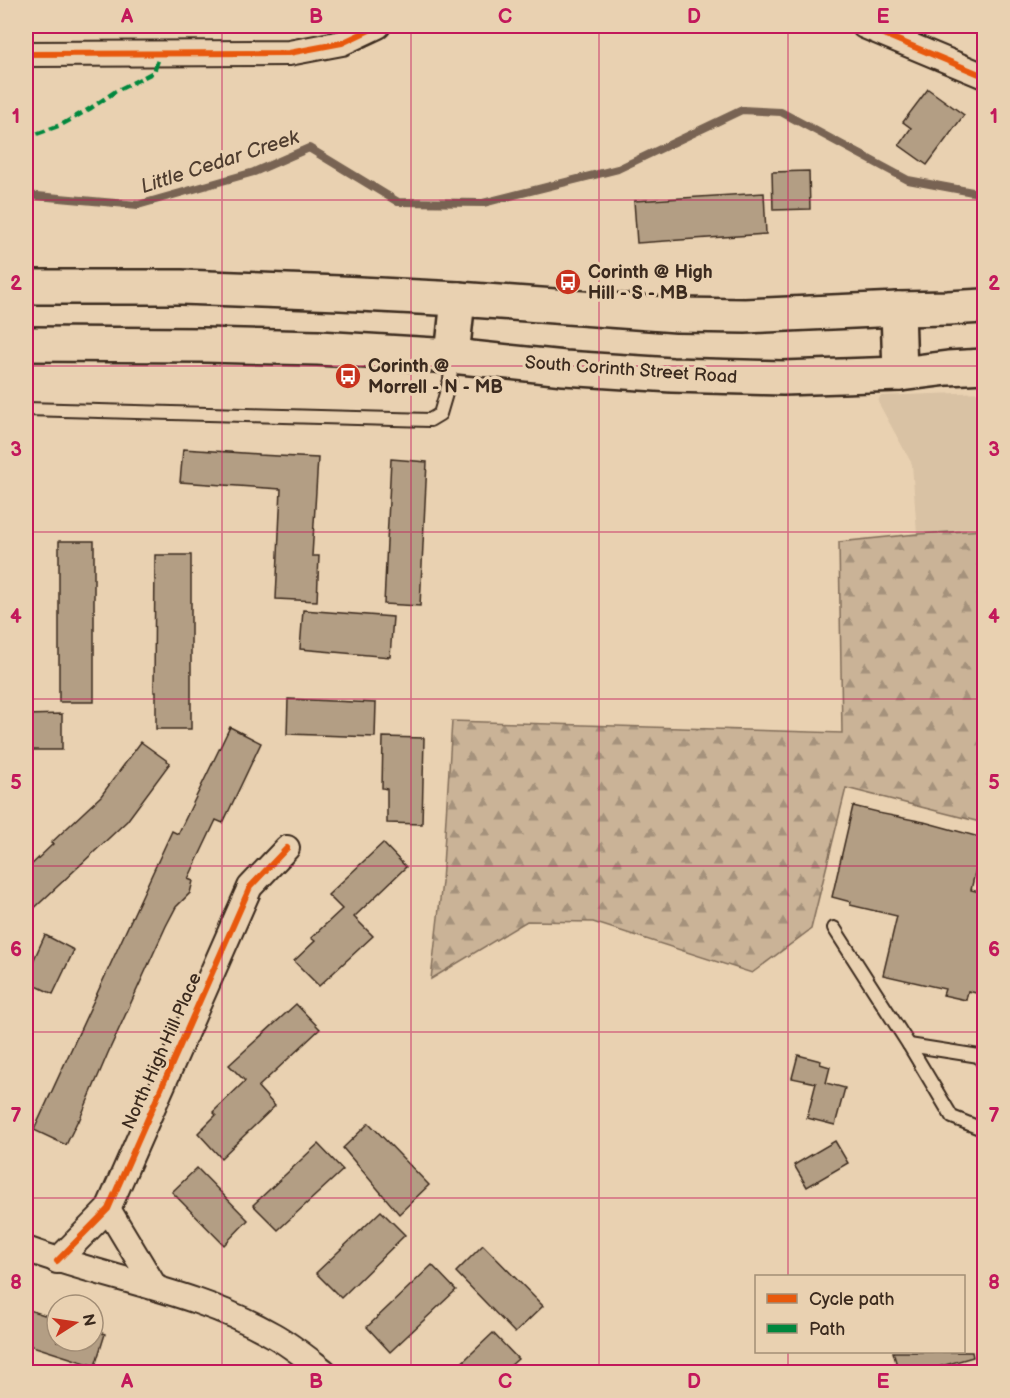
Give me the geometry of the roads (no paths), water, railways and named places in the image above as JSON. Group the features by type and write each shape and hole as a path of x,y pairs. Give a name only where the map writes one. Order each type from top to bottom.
{"main road":[{"path":"26,287 248,289 458,299 677,315 745,316 984,306"},
{"path":"452,356 458,299"},
{"path":"898,309 900,374"},
{"name":"South Corinth Street Road","path":"26,344 318,348 452,356 564,368 672,375 783,378 900,374 984,366"}],"street":[{"path":"26,54 289,53 342,43 378,26"},
{"path":"864,26 896,32 984,76"},
{"name":"North High Hill Place","path":"57,1261 108,1209 250,887 287,848"},
{"path":"108,1209 155,1287"},
{"path":"26,1249 57,1261 155,1287 229,1313 273,1335 325,1372"}],"lane":[{"path":"26,409 430,420 440,414 450,380 452,356"},
{"path":"834,928 909,1045 951,1117 982,1129 984,1134"},
{"path":"909,1045 979,1056 984,1065"}],"waterway":[{"name":"Little Cedar Creek","path":"26,195 138,205 254,172 309,148 398,202 483,203 618,169 742,110 781,112 908,180 978,193 984,200"}],"place":[{"name":"Corinth @ High Hill - S - MB","path":"568,282"},
{"name":"Corinth @ Morrell - N - MB","path":"348,376"}]}
